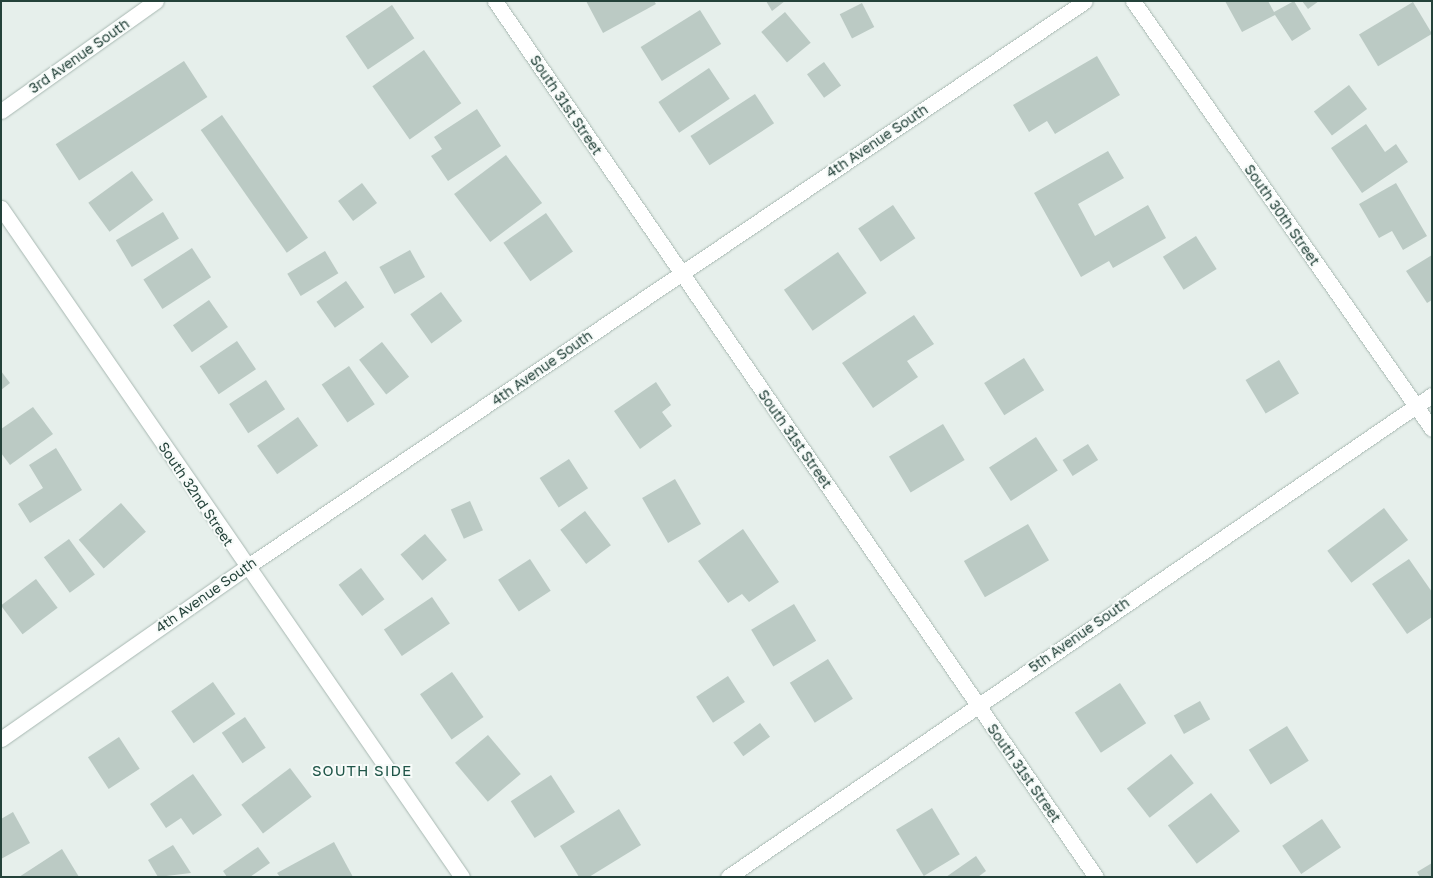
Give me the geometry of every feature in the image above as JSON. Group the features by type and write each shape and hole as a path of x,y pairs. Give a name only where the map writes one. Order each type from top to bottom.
{"street":[{"name":"3rd Avenue South","path":"1,111 156,1"},
{"name":"South 31st Street","path":"494,1 1096,877"},
{"name":"4th Avenue South","path":"1,739 245,568 680,272 1085,1"},
{"name":"South 30th Street","path":"1133,1 1432,429"},
{"name":"South 32nd Street","path":"1,208 245,568 462,877"},
{"name":"5th Avenue South","path":"728,877 1432,395"}],"building":[{"path":"586,1 654,1 656,4 603,33"},
{"path":"766,1 785,1 772,11"},
{"path":"1225,1 1268,1 1274,12 1294,1 1311,29 1292,41 1275,15 1242,32"},
{"path":"1302,1 1319,1 1308,9"},
{"path":"1413,2 1432,34 1378,66 1359,34"},
{"path":"862,3 874,27 852,38 840,14"},
{"path":"392,5 414,38 368,69 346,36"},
{"path":"700,10 721,44 662,81 641,47"},
{"path":"785,12 811,43 787,63 761,32"},
{"path":"424,50 461,103 410,139 372,86"},
{"path":"1097,56 1120,95 1055,134 1047,121 1029,132 1013,105"},
{"path":"184,61 207,97 79,180 56,144"},
{"path":"824,62 841,85 824,98 807,74"},
{"path":"709,68 730,99 679,133 658,102"},
{"path":"1349,85 1367,109 1332,135 1314,111"},
{"path":"755,94 774,123 709,165 690,136"},
{"path":"477,109 501,146 448,181 431,156 442,149 434,137"},
{"path":"222,115 308,238 287,253 201,130"},
{"path":"1366,124 1385,152 1396,144 1408,162 1362,193 1331,148"},
{"path":"1108,151 1124,178 1078,204 1095,236 1148,205 1166,238 1113,268 1109,261 1081,277 1034,193"},
{"path":"506,155 542,203 490,242 454,194"},
{"path":"132,171 153,200 109,232 88,203"},
{"path":"362,183 377,203 353,221 338,201"},
{"path":"1396,183 1427,236 1403,250 1392,231 1379,238 1359,204"},
{"path":"893,205 915,238 881,262 858,228"},
{"path":"163,212 179,239 132,267 116,240"},
{"path":"546,213 573,252 530,281 503,243"},
{"path":"1196,236 1217,269 1184,290 1163,257"},
{"path":"192,248 211,277 162,309 143,280"},
{"path":"410,250 425,277 394,294 379,267"},
{"path":"325,251 338,273 301,296 287,274"},
{"path":"838,252 867,293 813,331 784,290"},
{"path":"1432,255 1432,300 1427,303 1406,271"},
{"path":"346,281 364,307 335,328 317,302"},
{"path":"441,292 462,321 431,343 410,314"},
{"path":"209,300 228,327 192,352 173,325"},
{"path":"914,315 934,344 907,361 918,377 873,408 842,363"},
{"path":"237,341 256,369 219,394 200,366"},
{"path":"382,342 409,377 386,395 359,360"},
{"path":"1024,358 1044,390 1004,415 984,383"},
{"path":"1279,360 1299,393 1266,414 1246,380"},
{"path":"349,366 375,404 347,423 322,384"},
{"path":"1,371 10,383 1,390"},
{"path":"266,380 285,409 248,433 229,404"},
{"path":"656,382 671,405 662,412 672,426 640,449 614,411"},
{"path":"33,407 53,434 10,465 1,453 1,429"},
{"path":"298,417 318,446 277,474 257,446"},
{"path":"943,424 965,460 911,492 889,456"},
{"path":"1036,437 1058,471 1011,501 989,467"},
{"path":"1088,444 1098,460 1073,476 1063,460"},
{"path":"56,448 82,490 30,523 18,504 43,488 29,465"},
{"path":"569,459 588,488 559,507 540,478"},
{"path":"675,479 701,524 668,543 642,498"},
{"path":"470,501 483,530 464,539 451,510"},
{"path":"121,503 146,532 104,568 79,540"},
{"path":"1384,508 1408,540 1351,583 1327,551"},
{"path":"585,511 611,545 586,564 560,530"},
{"path":"1028,524 1049,560 985,597 964,561"},
{"path":"743,529 779,582 749,602 742,594 728,603 698,561"},
{"path":"425,534 447,560 422,581 400,555"},
{"path":"69,539 95,575 70,593 44,557"},
{"path":"530,559 551,591 519,612 498,580"},
{"path":"1409,559 1432,592 1432,617 1407,634 1372,584"},
{"path":"361,568 384,599 362,616 339,585"},
{"path":"36,579 58,608 23,634 1,605"},
{"path":"432,597 450,624 402,656 384,629"},
{"path":"794,604 816,641 773,667 751,630"},
{"path":"828,659 853,699 815,723 790,683"},
{"path":"452,672 484,717 452,739 420,694"},
{"path":"728,676 745,702 713,723 696,697"},
{"path":"213,682 235,714 194,743 171,711"},
{"path":"1120,683 1146,723 1101,753 1075,712"},
{"path":"1200,701 1210,719 1184,734 1174,716"},
{"path":"245,717 266,748 242,763 222,733"},
{"path":"760,723 770,737 743,756 733,742"},
{"path":"1287,726 1309,761 1271,785 1249,750"},
{"path":"488,735 521,774 488,802 455,763"},
{"path":"119,737 140,769 109,789 88,757"},
{"path":"1171,754 1194,783 1150,818 1127,788"},
{"path":"290,768 312,797 263,833 241,805"},
{"path":"193,774 222,815 193,835 181,818 166,828 150,804"},
{"path":"551,775 575,812 535,838 511,801"},
{"path":"1211,793 1240,831 1197,864 1168,825"},
{"path":"932,808 960,854 924,876 896,830"},
{"path":"619,809 641,845 589,877 579,877 560,846"},
{"path":"13,812 30,843 1,859 1,819"},
{"path":"1322,819 1341,847 1301,874 1282,846"},
{"path":"334,842 353,877 280,877 277,873"},
{"path":"173,845 191,873 158,877 148,860"},
{"path":"258,847 270,863 250,877 227,877 223,871"},
{"path":"62,849 79,877 19,877"},
{"path":"976,856 986,871 978,877 946,877"},
{"path":"1432,863 1432,877 1420,877 1417,872"}],"district":[{"name":"SOUTH SIDE","path":"362,771"}]}
